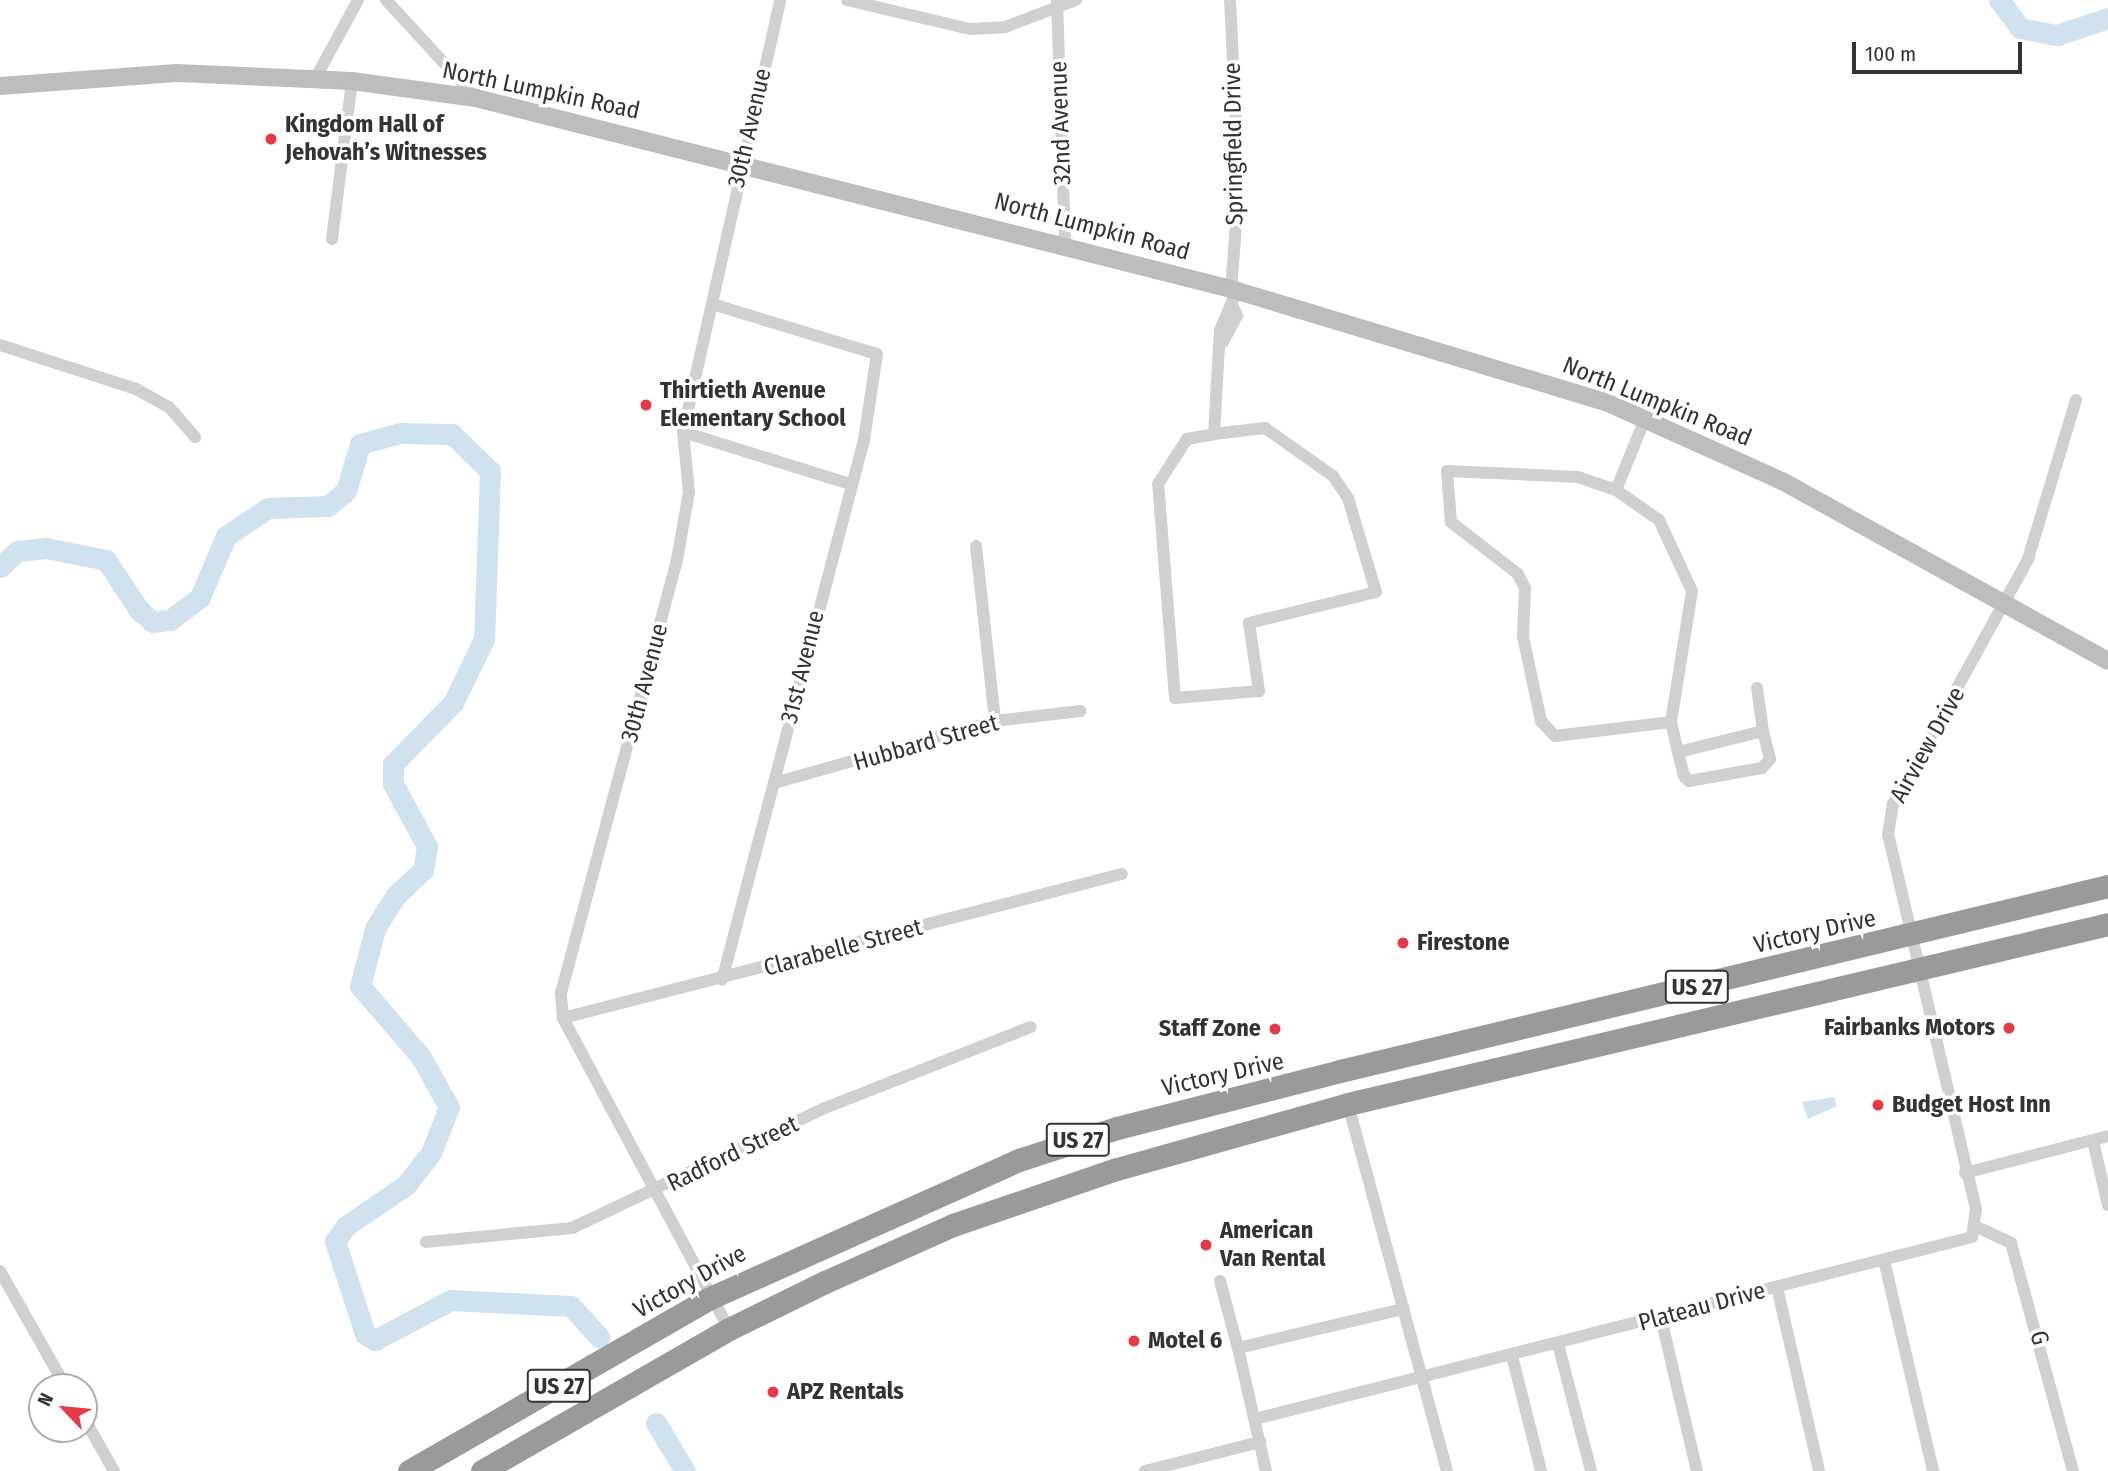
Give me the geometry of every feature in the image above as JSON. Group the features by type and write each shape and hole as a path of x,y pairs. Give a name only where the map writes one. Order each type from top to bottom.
{"highway":[{"name":"Victory Drive","path":"409,1471 708,1299 1018,1160 1117,1128 1340,1071 1912,936 2108,886"},
{"name":"US 27","path":"482,1471 729,1328 953,1225 1117,1169 1348,1104 2108,924"},
{"path":"1340,1071 1348,1104"}],"street":[{"path":"315,79 358,0"},
{"path":"386,0 476,98"},
{"name":"30th Avenue","path":"729,1328 708,1299 563,1018 561,993 677,560 688,492 683,432 780,0"},
{"path":"847,0 970,29 1005,27 1057,4 1076,0"},
{"name":"Springfield Drive","path":"1214,434 1214,380 1223,342 1222,323 1234,295 1239,186 1230,0"},
{"name":"32nd Avenue","path":"1057,4 1065,245"},
{"name":"North Lumpkin Road","path":"0,86 177,73 352,81 476,98 742,161 1065,245 1234,295 1431,345 1645,419 1782,481 2108,661"},
{"path":"332,239 352,81"},
{"name":"31st Avenue","path":"712,304 877,354 872,404 722,980"},
{"path":"0,345 136,389 169,407 195,437"},
{"name":"Airview Drive","path":"1977,1227 1888,835 1893,804 2004,604 2042,519 2076,400"},
{"path":"1616,490 1645,419"},
{"path":"1265,428 1333,476 1348,498 1376,592 1248,623 1259,691 1175,698 1158,484 1186,439 1214,434 1265,428"},
{"path":"683,432 850,484"},
{"path":"1671,722 1567,738 1546,729 1523,636 1525,587 1518,574 1459,534 1446,507 1447,471 1578,477 1616,490 1659,520 1692,591 1671,722 1684,776 1697,783 1762,768 1770,759 1757,688"},
{"path":"976,546 996,721"},
{"name":"Hubbard Street","path":"774,783 996,721 1080,711"},
{"path":"1678,752 1763,732"},
{"name":"Clarabelle Street","path":"563,1018 722,980 1122,874"},
{"name":"Radford Street","path":"426,1242 572,1228 653,1193 825,1108 1031,1027"},
{"path":"1348,1104 1447,1471"},
{"path":"1965,1173 2108,1136"},
{"path":"2092,1141 2108,1205"},
{"name":"Plateau Drive","path":"1255,1419 1885,1260 1955,1246 1977,1227"},
{"name":"G","path":"1977,1227 2011,1243 2073,1471"},
{"path":"1885,1260 1933,1471"},
{"path":"0,1272 58,1373"},
{"path":"1220,1281 1266,1471"},
{"path":"1777,1287 1819,1471"},
{"path":"1238,1348 1403,1309"},
{"path":"1661,1318 1697,1471"},
{"path":"1558,1344 1591,1471"},
{"path":"1512,1356 1541,1471"},
{"path":"1145,1471 1259,1441"},
{"path":"98,1443 114,1471"}],"water":[{"path":"1834,1097 1837,1106 1808,1119 1802,1102"}],"waterway":[{"path":"1999,0 2020,28 2057,35 2108,18"},
{"path":"0,567 17,551 46,548 106,560 139,610 153,622 170,620 200,597 226,536 268,508 328,506 346,491 360,444 400,433 452,434 490,471 484,639 453,703 393,764 393,784 427,846 423,870 396,895 375,929 360,986 421,1057 449,1107 431,1153 406,1185 346,1226 335,1241 365,1334 375,1340 451,1300 571,1306 599,1337"},
{"path":"656,1423 685,1471"}],"place":[{"name":"Kingdom Hall of Jehovah’s Witnesses","path":"271,139"},
{"name":"Thirtieth Avenue Elementary School","path":"646,405"},
{"name":"Firestone","path":"1403,943"},
{"name":"Fairbanks Motors","path":"2009,1028"},
{"name":"Staff Zone","path":"1275,1029"},
{"name":"Budget Host Inn","path":"1878,1105"},
{"name":"American Van Rental","path":"1206,1245"},
{"name":"Motel 6","path":"1134,1341"},
{"name":"APZ Rentals","path":"773,1392"}]}
